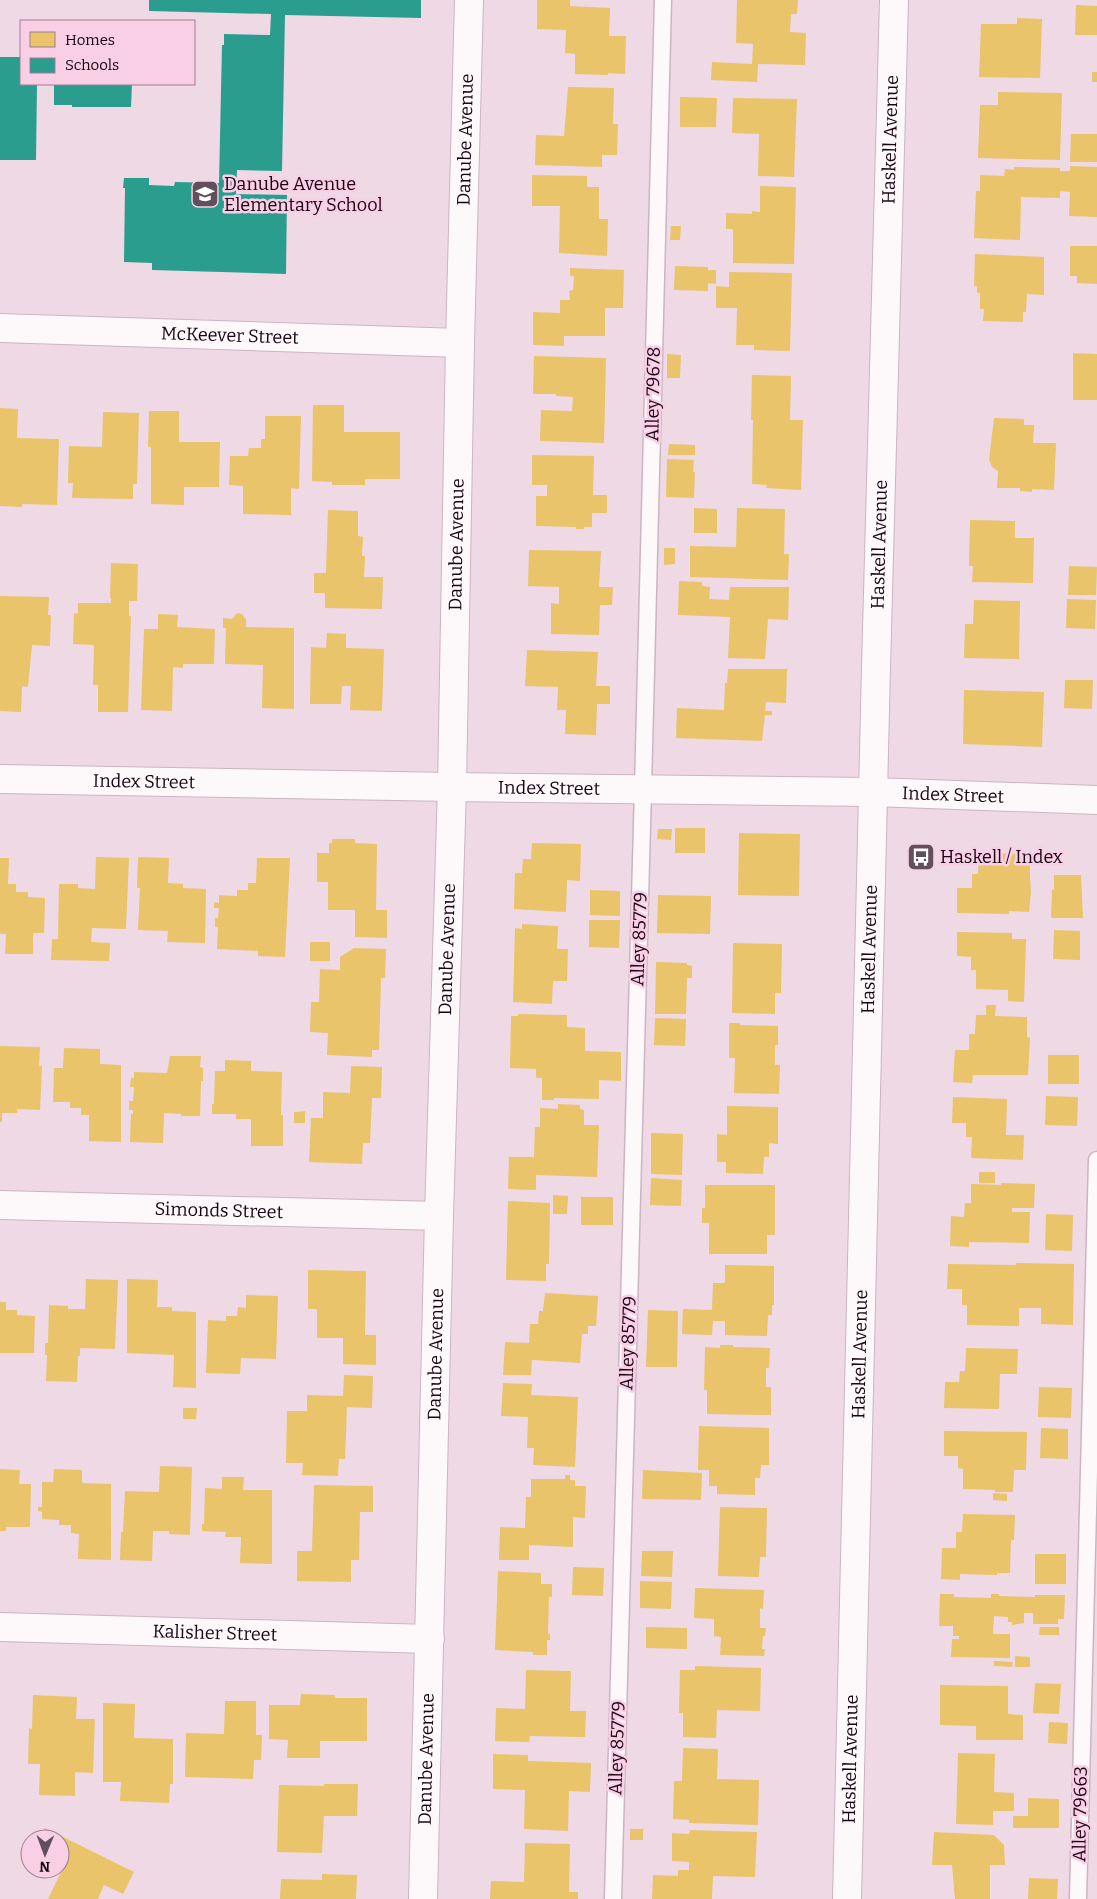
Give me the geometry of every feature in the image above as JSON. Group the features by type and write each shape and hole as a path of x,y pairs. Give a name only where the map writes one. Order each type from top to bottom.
{"street":[{"name":"Danube Avenue","path":"423,1899 438,1216 452,787 460,342 469,0"},
{"name":"Haskell Avenue","path":"846,1899 894,0"},
{"name":"McKeever Street","path":"0,328 460,342"},
{"name":"Index Street","path":"0,779 873,792 1097,800"},
{"name":"Simonds Street","path":"0,1205 438,1216"},
{"name":"Kalisher Street","path":"0,1627 430,1639"}],"lane":[{"name":"Alley 79678","path":"643,788 663,0"},
{"name":"Alley 85779","path":"613,1899 643,788"},
{"name":"Alley 79663","path":"1078,1899 1097,1160"}],"building: Homes":[{"path":"537,0 570,0 570,6 610,8 609,36 626,36 625,74 575,74 575,54 565,53 566,30 537,29"},
{"path":"737,0 798,0 797,14 791,14 790,32 806,33 805,65 758,64 757,82 711,80 712,62 752,64 753,44 736,43"},
{"path":"1076,5 1097,6 1097,35 1075,35"},
{"path":"1017,18 1042,19 1040,78 979,77 981,24 1017,24"},
{"path":"1092,72 1097,72 1097,82 1092,82"},
{"path":"568,87 614,88 613,124 618,124 617,155 602,155 602,167 535,165 536,135 564,136"},
{"path":"998,92 1062,93 1060,160 978,158 980,105 998,105"},
{"path":"680,97 717,98 716,127 680,127"},
{"path":"733,98 797,99 794,177 758,176 759,134 732,133"},
{"path":"1071,134 1097,134 1097,162 1070,162"},
{"path":"1070,166 1097,167 1097,217 1069,216 1070,192 1060,191 1060,198 1021,197 1020,240 974,238 976,191 980,191 980,175 1004,176 1005,169 1014,170 1014,167 1060,168 1060,171 1070,171"},
{"path":"532,175 587,176 587,187 599,187 599,219 608,219 607,256 559,253 560,206 532,206"},
{"path":"760,186 796,187 794,264 733,263 733,229 726,229 726,213 752,214 752,211 760,212"},
{"path":"671,226 681,226 680,240 670,240"},
{"path":"1070,246 1097,246 1097,284 1077,283 1077,276 1070,276"},
{"path":"975,254 1044,257 1044,295 1027,294 1026,312 1023,312 1023,322 983,321 984,309 980,309 980,293 977,293 977,286 974,286"},
{"path":"675,266 708,267 708,270 716,270 716,284 708,283 708,291 674,290"},
{"path":"570,268 624,270 623,308 605,308 605,336 564,336 564,346 533,345 533,312 560,313 560,300 570,300 569,291 573,290 574,276 570,276"},
{"path":"729,272 792,273 790,351 754,350 754,345 736,345 737,308 716,308 716,286 729,287"},
{"path":"1073,353 1097,354 1097,400 1073,400"},
{"path":"667,354 681,355 680,378 667,378"},
{"path":"534,356 606,358 604,443 540,441 541,410 572,411 573,397 556,396 556,394 533,394"},
{"path":"752,375 791,376 790,420 803,420 801,490 766,488 767,485 752,484"},
{"path":"313,405 344,405 344,432 400,432 400,479 365,479 365,485 332,485 332,482 312,481"},
{"path":"0,408 18,409 17,438 59,439 57,505 22,504 22,507 0,506"},
{"path":"149,411 179,411 179,442 220,442 219,487 184,487 184,505 151,504 151,447 148,447"},
{"path":"103,412 139,413 137,484 133,484 133,499 72,498 73,483 68,483 69,446 102,447"},
{"path":"265,416 301,416 299,489 291,488 291,515 243,514 243,486 229,485 230,456 248,456 249,448 261,448 261,439 265,439"},
{"path":"994,418 1024,419 1024,425 1034,425 1033,443 1056,443 1054,490 1032,489 1032,492 1020,491 1020,488 997,488 998,471 992,467 989,460"},
{"path":"669,444 695,445 695,455 668,455"},
{"path":"532,455 594,456 593,495 607,495 607,513 592,513 592,527 584,527 584,529 536,526 536,496 547,496 547,485 532,485"},
{"path":"667,459 694,460 694,498 666,497"},
{"path":"694,508 717,509 717,533 694,533"},
{"path":"737,508 785,509 784,554 789,554 788,580 690,577 690,546 736,547"},
{"path":"328,510 358,511 358,536 363,537 362,556 365,556 364,577 383,577 382,609 325,608 325,593 314,593 314,573 326,573"},
{"path":"970,520 1015,521 1015,538 1034,538 1033,583 972,582 973,566 969,566"},
{"path":"664,548 675,548 675,564 664,565"},
{"path":"529,550 601,551 599,587 613,587 612,605 600,605 599,635 551,634 551,603 559,604 559,587 528,586"},
{"path":"111,563 138,564 137,601 129,601 129,616 131,616 128,712 98,712 98,685 93,685 94,645 73,644 74,613 78,614 78,603 111,603"},
{"path":"1069,566 1097,567 1096,595 1068,595"},
{"path":"679,581 702,582 702,586 710,587 709,599 729,600 730,587 789,587 788,620 768,619 765,659 728,658 730,617 678,615"},
{"path":"0,596 49,597 48,615 51,615 50,646 32,645 28,687 22,686 21,712 0,711"},
{"path":"1067,599 1096,600 1095,629 1066,628"},
{"path":"974,600 1020,601 1019,659 964,658 965,624 973,624"},
{"path":"237,613 242,614 246,620 246,627 294,628 294,709 262,708 263,665 225,664 226,628 223,628 223,618 232,619"},
{"path":"158,614 178,615 177,627 215,629 214,664 183,664 183,668 173,667 172,711 141,710 144,629 158,629"},
{"path":"327,633 346,634 346,648 384,649 382,711 350,710 351,686 342,686 341,704 310,704 311,647 326,648"},
{"path":"527,650 598,652 596,686 610,686 610,704 597,704 596,735 565,734 566,710 557,710 558,687 525,686"},
{"path":"728,669 787,669 786,703 766,702 765,711 772,711 772,715 765,715 762,741 676,738 677,708 724,710 725,683 727,683"},
{"path":"1065,680 1093,680 1092,709 1064,708"},
{"path":"964,690 1044,692 1042,747 963,744"},
{"path":"675,828 705,828 705,853 675,853"},
{"path":"658,829 672,829 671,840 657,839"},
{"path":"739,833 800,834 799,896 738,895"},
{"path":"332,839 355,839 355,843 377,844 376,910 387,910 387,938 355,937 355,910 328,910 328,882 317,882 317,853 329,853 329,843 332,843"},
{"path":"532,843 581,844 580,881 567,880 566,912 514,909 515,873 522,873 523,859 531,859"},
{"path":"979,853 1030,854 1031,892 1029,912 1009,911 1009,914 957,913 957,888 972,888 972,874 978,874"},
{"path":"96,857 129,858 126,929 92,928 91,942 110,943 109,961 51,960 52,939 58,939 59,884 78,884 78,888 95,889"},
{"path":"138,857 169,858 168,883 183,884 183,888 206,889 205,943 167,942 168,931 138,930 140,888 137,888"},
{"path":"0,858 9,858 8,884 16,884 16,892 28,892 28,897 45,898 44,933 33,933 33,954 5,954 6,934 0,934"},
{"path":"257,858 290,858 285,957 258,956 258,951 217,949 218,927 215,927 215,918 218,918 219,908 214,908 214,902 219,903 219,895 237,896 237,890 248,890 248,883 256,883"},
{"path":"1054,875 1081,875 1083,918 1051,918"},
{"path":"590,890 620,891 620,916 590,915"},
{"path":"658,895 711,896 710,934 657,933"},
{"path":"589,920 620,920 619,948 589,947"},
{"path":"522,924 558,926 557,949 568,949 567,981 553,981 552,1004 513,1002 515,928 522,929"},
{"path":"1054,930 1080,931 1080,960 1053,959"},
{"path":"957,932 1012,933 1012,939 1026,939 1024,1002 1008,1001 1008,990 976,989 976,970 971,970 971,957 957,956"},
{"path":"310,942 330,942 330,961 310,961"},
{"path":"733,943 782,944 781,993 775,993 775,1014 732,1013"},
{"path":"354,948 386,949 385,978 381,978 379,1050 372,1050 372,1057 327,1055 328,1033 310,1032 311,1002 319,1002 320,969 340,970 340,957"},
{"path":"656,962 687,963 687,965 692,966 692,978 687,978 686,1014 655,1014"},
{"path":"986,1005 996,1005 995,1016 1027,1017 1027,1037 1030,1038 1028,1075 973,1075 972,1083 953,1082 955,1050 969,1050 969,1034 975,1034 976,1015 986,1015"},
{"path":"518,1014 567,1015 567,1027 585,1028 585,1051 621,1052 621,1081 599,1080 599,1099 554,1098 554,1100 542,1100 542,1078 536,1078 536,1069 510,1068 511,1016 518,1016"},
{"path":"655,1018 686,1019 685,1046 654,1045"},
{"path":"729,1023 778,1026 778,1045 775,1045 775,1065 780,1065 779,1094 734,1093 735,1058 729,1058"},
{"path":"0,1046 40,1047 39,1066 42,1066 40,1110 17,1109 17,1113 2,1113 2,1122 0,1122"},
{"path":"64,1048 100,1049 100,1064 121,1065 121,1142 89,1141 89,1115 81,1115 81,1108 70,1108 70,1102 53,1102 54,1068 63,1068"},
{"path":"1048,1055 1079,1055 1079,1084 1048,1084"},
{"path":"170,1056 201,1056 200,1067 203,1068 203,1081 201,1081 200,1116 181,1116 181,1114 164,1113 163,1143 130,1142 131,1114 133,1114 133,1110 129,1110 129,1101 133,1101 134,1087 130,1087 131,1078 134,1078 134,1072 167,1073"},
{"path":"225,1060 251,1061 251,1071 282,1072 281,1115 283,1115 283,1146 251,1146 251,1119 236,1119 236,1114 212,1114 215,1071 225,1071"},
{"path":"351,1066 382,1067 381,1098 372,1098 370,1143 363,1143 362,1164 309,1162 311,1118 323,1118 323,1092 350,1093"},
{"path":"1046,1096 1078,1097 1077,1126 1045,1125"},
{"path":"953,1097 1007,1099 1006,1135 1024,1135 1023,1160 971,1158 972,1137 966,1137 966,1123 952,1123"},
{"path":"558,1104 580,1105 580,1109 584,1110 584,1125 599,1125 597,1177 536,1175 536,1190 508,1189 509,1157 534,1157 535,1127 540,1127 540,1108 558,1109"},
{"path":"727,1106 778,1107 778,1144 769,1143 769,1157 764,1157 763,1174 726,1173 726,1162 717,1162 717,1134 727,1135"},
{"path":"305,1111 305,1123 294,1123 294,1112"},
{"path":"651,1133 683,1134 682,1175 651,1174"},
{"path":"979,1172 995,1172 995,1183 979,1183"},
{"path":"651,1178 682,1180 681,1206 650,1205"},
{"path":"1001,1183 1035,1184 1034,1208 1012,1208 1012,1212 1030,1212 1029,1243 969,1242 969,1247 950,1246 951,1216 964,1217 965,1203 971,1203 971,1184 1001,1185"},
{"path":"705,1185 775,1185 775,1235 767,1235 767,1254 709,1254 709,1223 702,1223 702,1208 705,1208"},
{"path":"553,1195 568,1196 567,1214 553,1214"},
{"path":"581,1197 613,1197 613,1225 581,1225"},
{"path":"508,1201 550,1203 549,1264 546,1264 546,1281 506,1280"},
{"path":"1046,1214 1073,1215 1072,1251 1045,1250"},
{"path":"1016,1263 1074,1264 1073,1325 1041,1324 1041,1308 1019,1308 1019,1326 967,1325 967,1305 962,1305 962,1289 947,1289 948,1264 1016,1265"},
{"path":"725,1265 774,1266 774,1305 772,1305 772,1315 768,1315 767,1336 725,1335 725,1321 713,1321 712,1335 682,1334 683,1309 712,1310 713,1283 725,1283"},
{"path":"308,1270 366,1271 365,1335 376,1335 376,1365 343,1364 343,1338 317,1338 317,1309 308,1309"},
{"path":"86,1279 118,1280 115,1349 80,1348 77,1382 46,1381 47,1355 45,1355 45,1343 48,1343 49,1305 68,1306 68,1309 85,1309"},
{"path":"127,1279 158,1280 157,1307 172,1307 172,1311 196,1312 196,1388 173,1387 174,1355 127,1353"},
{"path":"545,1293 598,1296 596,1326 588,1326 588,1334 582,1334 580,1363 532,1360 531,1375 503,1375 505,1342 529,1343 530,1324 538,1324 539,1311 543,1311"},
{"path":"246,1295 278,1296 276,1359 241,1358 240,1374 206,1373 208,1320 226,1321 226,1316 237,1316 238,1307 246,1308"},
{"path":"0,1302 6,1302 6,1310 17,1310 17,1315 35,1316 34,1353 0,1353"},
{"path":"648,1310 678,1311 677,1367 646,1367"},
{"path":"720,1345 770,1348 769,1368 766,1368 766,1387 771,1387 771,1415 707,1414 707,1390 704,1390 705,1347 720,1348"},
{"path":"966,1348 1018,1349 1017,1374 1000,1374 999,1409 944,1408 945,1382 959,1382 960,1371 965,1371"},
{"path":"344,1375 373,1376 372,1408 347,1407 345,1459 339,1459 338,1476 302,1475 303,1463 286,1463 287,1411 307,1411 307,1395 343,1396"},
{"path":"503,1383 532,1384 531,1395 578,1397 575,1467 533,1465 534,1448 527,1448 528,1417 501,1416"},
{"path":"1039,1387 1072,1388 1071,1418 1038,1417"},
{"path":"183,1408 197,1408 196,1419 183,1419"},
{"path":"699,1426 769,1428 769,1465 761,1465 760,1478 755,1478 755,1495 717,1494 717,1486 709,1486 709,1470 698,1470"},
{"path":"1041,1428 1068,1429 1068,1459 1040,1458"},
{"path":"944,1431 1027,1432 1026,1470 1014,1470 1013,1492 963,1489 963,1469 958,1468 958,1456 944,1456"},
{"path":"160,1466 192,1467 190,1535 169,1534 169,1531 153,1531 152,1561 120,1560 125,1491 159,1492"},
{"path":"0,1469 20,1470 19,1484 31,1484 30,1527 6,1527 6,1531 0,1531"},
{"path":"54,1469 82,1470 82,1483 111,1484 111,1560 78,1559 79,1534 71,1533 71,1525 59,1525 59,1520 42,1519 42,1512 38,1511 38,1507 42,1507 42,1482 53,1482"},
{"path":"643,1470 702,1473 701,1500 642,1499"},
{"path":"565,1475 570,1475 570,1480 575,1480 575,1486 586,1486 585,1518 573,1517 573,1547 529,1545 529,1560 499,1560 500,1527 525,1528 526,1497 531,1497 531,1479 565,1479"},
{"path":"222,1477 244,1477 243,1490 272,1490 272,1564 240,1563 241,1537 225,1537 226,1532 202,1531 202,1524 204,1524 205,1488 222,1489"},
{"path":"314,1485 373,1486 373,1512 360,1512 359,1560 351,1560 351,1582 297,1581 297,1551 312,1551"},
{"path":"993,1493 1007,1494 1007,1501 993,1500"},
{"path":"720,1507 767,1508 766,1557 760,1557 759,1577 718,1576"},
{"path":"963,1514 1015,1515 1014,1540 1011,1540 1010,1573 997,1573 997,1575 960,1574 960,1580 941,1579 942,1548 956,1548 956,1532 962,1532"},
{"path":"642,1551 673,1551 672,1577 641,1576"},
{"path":"1035,1554 1066,1554 1066,1584 1035,1584"},
{"path":"573,1567 604,1568 603,1596 572,1595"},
{"path":"498,1571 541,1573 541,1584 552,1584 552,1597 549,1597 548,1634 550,1634 550,1640 547,1640 547,1655 533,1655 533,1652 495,1650"},
{"path":"640,1581 672,1582 671,1609 640,1608"},
{"path":"695,1588 764,1590 763,1609 760,1608 760,1628 766,1628 762,1649 765,1649 764,1656 720,1655 721,1637 714,1636 714,1619 694,1618"},
{"path":"940,1594 954,1594 954,1597 991,1598 991,1594 1035,1597 1035,1595 1065,1595 1064,1619 1058,1619 1058,1624 1033,1624 1033,1613 1024,1613 1024,1623 1012,1625 1012,1622 1008,1622 1008,1617 994,1616 993,1634 1010,1634 1010,1658 951,1657 952,1639 959,1639 959,1636 953,1636 953,1626 939,1626"},
{"path":"646,1627 687,1628 687,1649 646,1648"},
{"path":"1040,1627 1059,1627 1059,1635 1039,1635"},
{"path":"1015,1656 1030,1657 1030,1667 1015,1667"},
{"path":"994,1661 1013,1662 1012,1667 994,1666"},
{"path":"695,1666 761,1668 760,1711 717,1710 716,1738 683,1737 683,1713 679,1713 680,1670 695,1670"},
{"path":"526,1670 571,1671 570,1711 586,1711 585,1737 530,1736 529,1742 495,1741 496,1708 525,1709"},
{"path":"1035,1683 1061,1684 1059,1714 1033,1713"},
{"path":"940,1685 1008,1686 1008,1714 1023,1715 1023,1740 976,1740 976,1726 940,1725"},
{"path":"301,1694 335,1695 335,1698 367,1698 367,1741 320,1741 320,1758 287,1758 288,1740 269,1739 269,1705 300,1705"},
{"path":"33,1695 77,1697 76,1719 95,1719 93,1773 75,1772 75,1796 39,1795 40,1764 28,1764 29,1728 32,1729"},
{"path":"225,1701 256,1701 256,1735 262,1735 261,1760 254,1760 253,1779 185,1777 186,1733 224,1734"},
{"path":"103,1703 135,1704 134,1738 173,1739 173,1784 170,1784 169,1803 120,1801 121,1782 103,1782"},
{"path":"1049,1722 1068,1723 1067,1744 1048,1743"},
{"path":"683,1748 718,1749 717,1779 759,1780 758,1825 689,1823 689,1820 673,1819 674,1781 682,1781"},
{"path":"958,1753 995,1754 994,1792 1014,1793 1014,1811 993,1811 993,1825 956,1824"},
{"path":"493,1754 528,1755 528,1761 591,1763 590,1792 569,1791 568,1831 524,1829 525,1790 493,1789"},
{"path":"324,1784 358,1784 357,1816 324,1816 322,1853 277,1852 279,1785 324,1786"},
{"path":"1028,1798 1059,1799 1059,1828 1013,1828 1013,1816 1028,1816"},
{"path":"630,1829 643,1829 643,1840 630,1840"},
{"path":"690,1830 757,1832 755,1877 713,1876 712,1899 652,1899 653,1875 678,1876 678,1870 689,1870 689,1862 672,1861 672,1833 689,1834"},
{"path":"934,1832 994,1835 1004,1845 1005,1865 990,1865 990,1899 955,1899 952,1865 932,1865"},
{"path":"70,1840 134,1872 123,1894 104,1885 98,1899 48,1899 58,1879 70,1879"},
{"path":"525,1843 570,1844 569,1892 578,1892 578,1899 490,1899 491,1881 524,1882"},
{"path":"322,1874 357,1875 356,1899 280,1899 281,1879 322,1880"},
{"path":"1029,1878 1058,1879 1057,1899 1028,1899"}],"building: Schools":[{"path":"149,0 421,0 421,18 285,15 282,171 237,170 236,194 287,195 286,274 152,270 152,263 124,262 124,178 149,178 149,185 174,186 175,182 219,183 222,45 224,45 224,34 270,35 271,14 149,11"},
{"path":"0,57 20,57 20,85 37,85 36,160 0,160"},
{"path":"54,85 132,85 131,107 72,107 72,105 54,105"}],"place":[{"name":"Danube Avenue Elementary School","path":"205,194"},
{"name":"Haskell / Index","path":"921,857"}]}
